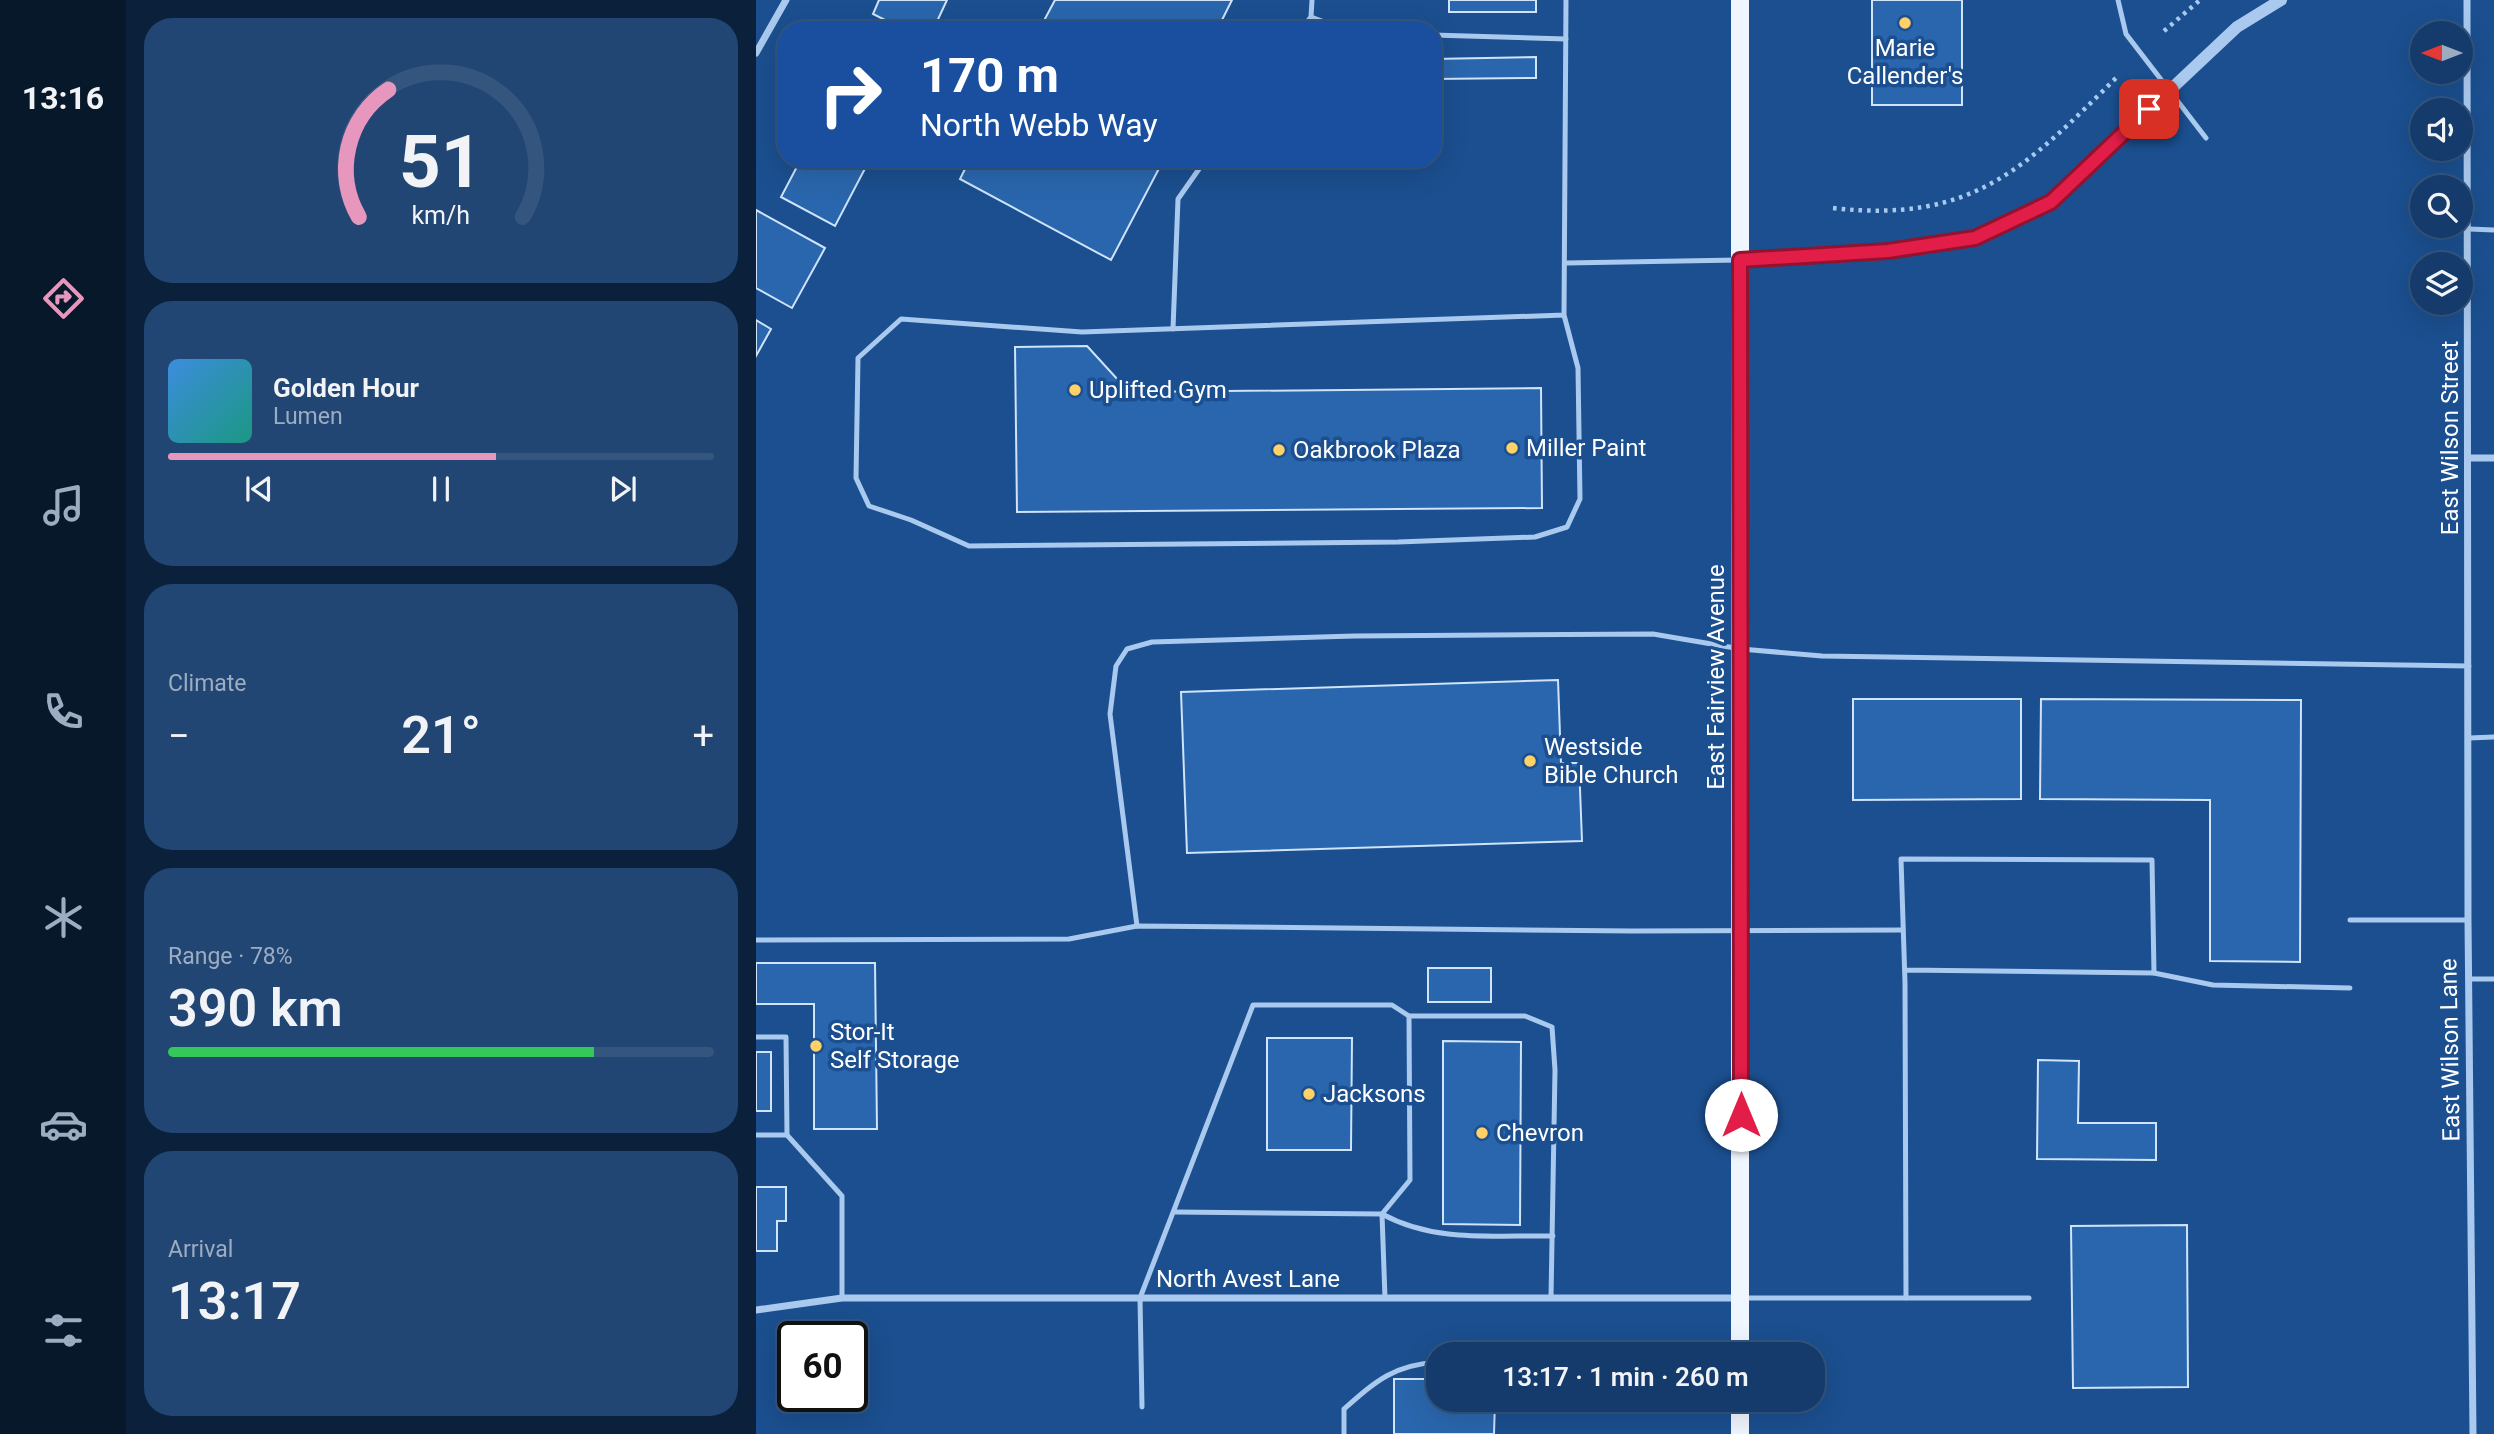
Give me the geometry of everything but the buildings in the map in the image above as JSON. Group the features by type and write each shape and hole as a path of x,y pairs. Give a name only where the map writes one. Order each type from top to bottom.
{"main road":[{"name":"East Fairview Avenue","path":"1740,0 1740,1342"},
{"path":"1740,1412 1740,1434"}],"street":[{"path":"756,53 786,0"},
{"path":"1740,260 1888,251 1975,238 2051,202 2237,27 2281,0"},
{"name":"East Wilson Street","path":"2467,0 2469,175"},
{"name":"East Wilson Street","path":"2469,238 2469,666"},
{"path":"2469,458 2494,458"},
{"name":"East Wilson Lane","path":"2469,666 2468,979 2473,1434"},
{"name":"North Avest Lane","path":"756,1310 842,1298 1740,1298"}],"lane":[{"path":"1308,21 1311,17 1312,0"},
{"path":"1564,315 1082,332 901,319 858,358 856,478 869,506 911,520 969,546 1398,542 1535,537 1567,527 1580,499 1578,368 1564,315 1566,0"},
{"path":"2118,0 2126,34 2206,138"},
{"path":"1311,17 1322,21"},
{"path":"1442,35 1566,39"},
{"path":"1173,328 1178,199 1200,168"},
{"path":"2473,229 2494,230"},
{"path":"1566,263 1740,260"},
{"path":"1137,926 1110,714 1116,666 1126,649 1152,642 1341,636 1640,634 1741,649 1822,656 2469,666"},
{"path":"2469,738 2494,737"},
{"path":"1906,1298 1905,970 1901,859 2152,860 2154,973"},
{"path":"2350,920 2468,920"},
{"path":"756,940 1069,939 1137,926 1903,930"},
{"path":"1905,970 2154,973 2213,985 2350,988"},
{"path":"2468,979 2494,979"},
{"path":"1142,1407 1140,1298 1253,1005 1392,1005 1409,1016 1525,1016 1552,1027 1555,1070 1551,1297"},
{"path":"1385,1298 1382,1214 1410,1180 1409,1016"},
{"path":"756,1037 786,1037 787,1135 842,1196 842,1298"},
{"path":"756,1135 787,1135"},
{"path":"1175,1212 1382,1214 1408,1228 1444,1235 1553,1236"},
{"path":"1740,1298 2029,1298"},
{"path":"1344,1434 1344,1409 1380,1378 1408,1364 1426,1363"}],"path":[{"path":"2164,31 2200,0"},
{"path":"1833,208 1922,208 1963,197 2008,175 2045,149 2118,76"}],"place":[{"name":"Marie Callender's","path":"1905,23"},
{"name":"Uplifted Gym","path":"1075,390"},
{"name":"Miller Paint","path":"1512,448"},
{"name":"Oakbrook Plaza","path":"1279,450"},
{"name":"Westside Bible Church","path":"1530,761"},
{"name":"Stor-It Self Storage","path":"816,1046"},
{"name":"Jacksons","path":"1309,1094"},
{"name":"Chevron","path":"1482,1133"}],"route":[{"path":"1741,1115 1740,260 1888,251 1975,238 2051,202 2149,109"}]}
